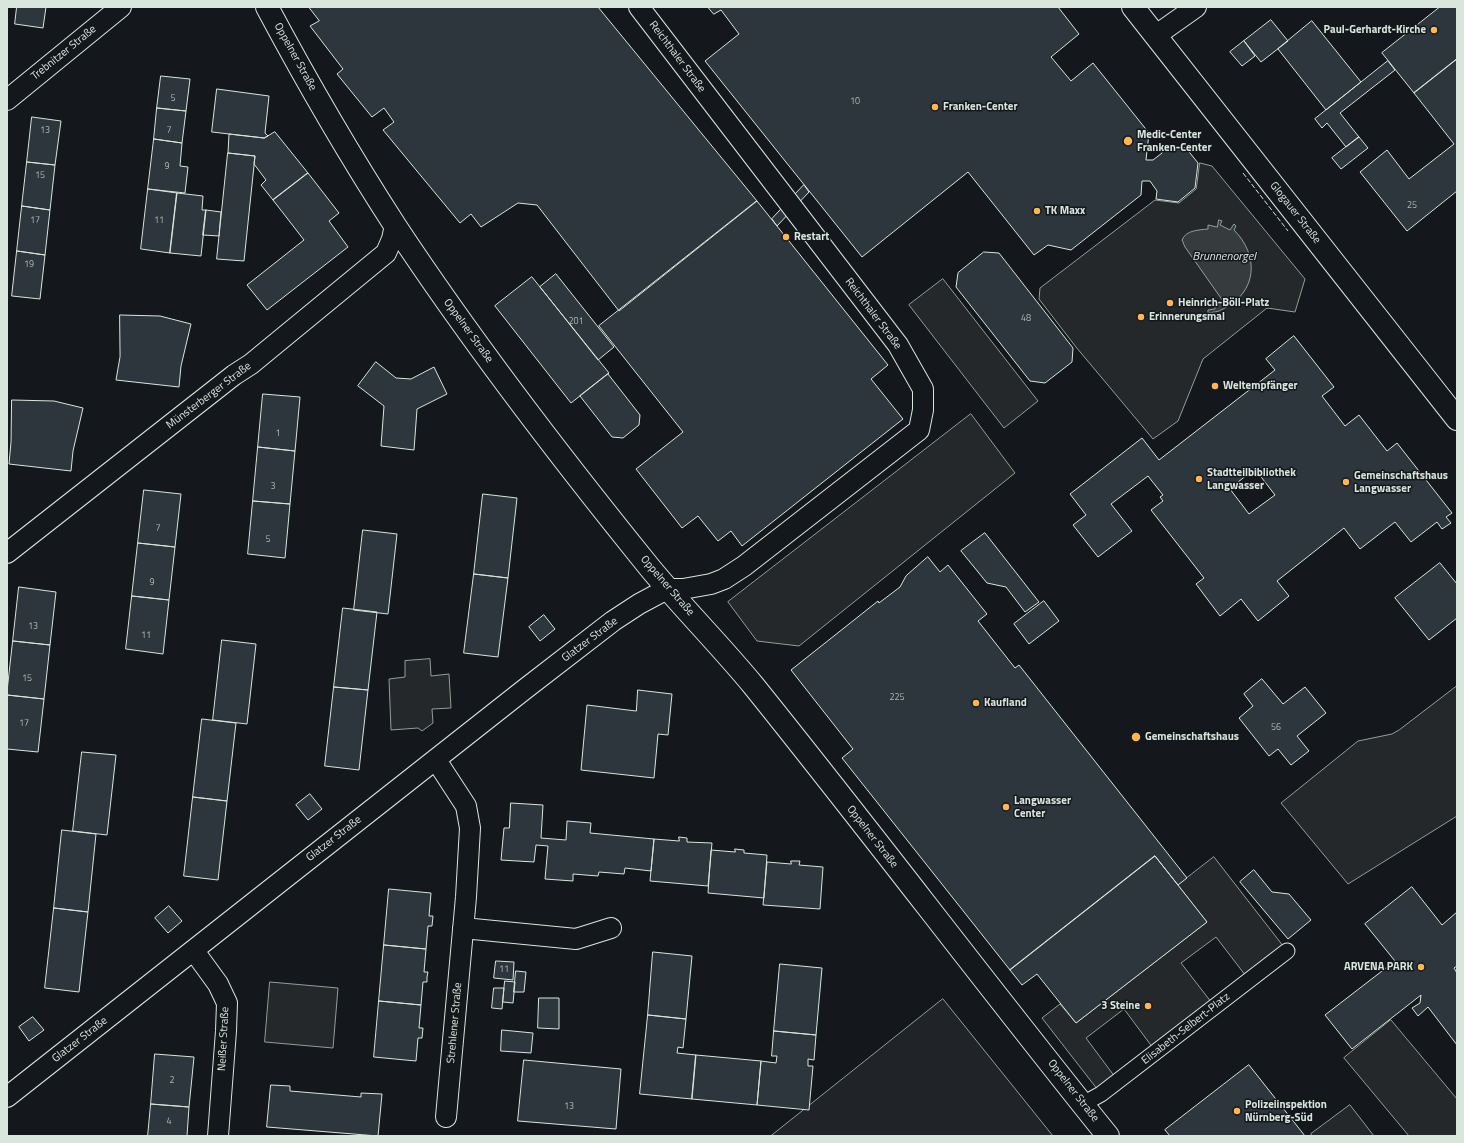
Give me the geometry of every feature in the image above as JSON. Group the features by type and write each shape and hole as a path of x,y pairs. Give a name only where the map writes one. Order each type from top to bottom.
{"street":[{"name":"Trebnitzer Straße","path":"7,100 121,7"},
{"name":"Oppelner Straße","path":"267,7 340,136 395,225 446,301 516,396 564,460 667,589 728,656 756,690 1108,1136"},
{"name":"Reichthaler Straße","path":"639,7 898,345 923,389 923,410 918,430 793,528 724,579 711,584 696,587 667,589"},
{"name":"Glogauer Straße","path":"1133,7 1457,419"},
{"path":"1155,36 1196,7"},
{"name":"Münsterberger Straße","path":"7,553 234,375 251,364 360,275 386,253 392,239 395,225"},
{"name":"Glatzer Straße","path":"7,1097 614,621 639,604 667,589"},
{"name":"Strehlener Straße","path":"436,760 466,806 470,828 463,928 446,1117"},
{"path":"463,928 576,939 611,928"},
{"name":"Neißer Straße","path":"194,950 218,984 227,1003 218,1136"},
{"name":"Elisabeth-Selbert-Platz","path":"1082,1104 1101,1094 1288,951"}],"shaded area":[{"name":"Heinrich-Böll-Platz","path":"1200,163 1212,166 1305,279 1295,312 1267,308 1203,359 1178,421 1153,439 1076,347 1039,299 1040,288 1155,200 1179,203 1196,189"},
{"path":"943,279 1038,401 1004,428 909,305"},
{"path":"971,414 1015,473 799,646 757,641 728,602"},
{"path":"430,659 431,676 449,674 451,708 432,709 433,723 422,731 418,728 391,730 389,679 405,677 405,661"},
{"path":"1457,686 1457,816 1348,884 1281,803 1358,741 1392,734"},
{"path":"1214,857 1287,951 1249,980 1216,937 1181,963 1215,1007 1156,1052 1124,1009 1086,1038 1118,1081 1101,1094 1042,1018 1060,1004 1076,1023 1207,922 1178,885"},
{"path":"270,982 338,988 333,1048 265,1042"},
{"path":"943,999 1053,1136 771,1136"},
{"path":"1391,1020 1457,1099 1457,1136 1409,1136 1344,1058"},
{"path":"1350,1105 1374,1136 1312,1136 1311,1134"}],"water":[{"name":"Brunnenorgel","path":"1219,220 1222,221 1220,225 1230,230 1234,224 1236,226 1234,230 1248,250 1251,262 1251,272 1243,293 1235,302 1220,311 1208,313 1208,310 1215,309 1215,306 1221,304 1223,301 1185,247 1182,240 1186,234 1190,232 1208,229 1208,225 1217,227"}],"building":[{"path":"17,7 46,7 43,28 15,24"},
{"path":"309,7 598,7 757,201 619,311 537,205 518,203 481,227 471,214 460,223 383,130 394,122 384,108 372,117 337,74 343,69 310,26 319,21"},
{"name":"Franken-Center","path":"708,7 1058,7 1079,34 1051,57 1071,81 1093,63 1149,133 1146,160 1153,160 1162,153 1163,146 1186,148 1198,163 1195,188 1178,202 1156,199 1157,191 1150,181 1142,181 1141,195 1071,250 1048,245 1034,255 968,172 862,257 705,61 739,34 721,10 714,14"},
{"name":"Paul-Gerhardt-Kirche","path":"1440,7 1457,7 1457,59 1414,93 1382,53"},
{"path":"1271,20 1288,41 1261,62 1244,41"},
{"path":"1312,21 1361,82 1326,110 1278,49"},
{"path":"1244,41 1255,56 1242,66 1230,52"},
{"path":"1457,59 1457,191 1407,231 1360,172 1387,150 1409,179 1454,144 1414,93"},
{"path":"1388,61 1395,70 1340,113 1359,137 1346,147 1327,123 1322,128 1315,119"},
{"path":"161,76 190,79 186,111 157,108"},
{"path":"217,89 269,96 265,133 268,136 264,138 212,132"},
{"path":"157,108 186,111 182,143 154,139"},
{"path":"32,117 61,121 55,165 27,162"},
{"path":"275,132 308,173 273,200 261,185 266,180 254,164 255,156 228,153 229,134 264,138"},
{"path":"1359,137 1368,148 1341,169 1332,158"},
{"path":"154,139 182,143 180,166 188,167 185,193 148,189"},
{"path":"228,153 255,156 244,261 217,259"},
{"path":"27,162 55,165 50,210 22,206"},
{"path":"308,173 339,213 329,221 348,247 267,310 247,285 304,240 273,200"},
{"path":"804,185 809,192 777,226 772,219"},
{"path":"148,189 177,193 170,253 141,249"},
{"path":"177,193 203,196 202,210 206,210 201,256 170,253"},
{"path":"757,201 888,365 871,379 903,419 742,546 731,531 718,541 698,516 682,528 636,469 683,432 599,326"},
{"path":"22,206 50,210 45,255 17,251"},
{"path":"206,210 221,212 219,236 203,235"},
{"path":"17,251 45,255 40,299 12,296"},
{"path":"984,252 999,253 1073,348 1072,362 1045,383 1030,381 956,287 958,273"},
{"path":"556,274 614,347 598,360 540,287"},
{"path":"532,277 609,373 571,403 495,306"},
{"path":"120,315 160,316 191,324 181,366 179,387 116,380 120,357"},
{"name":"Gemeinschaftshaus Langwasser","path":"1294,336 1334,387 1322,396 1345,426 1359,415 1387,451 1397,443 1452,513 1446,517 1451,523 1442,529 1437,522 1411,542 1395,522 1360,549 1344,528 1277,581 1289,596 1258,621 1241,599 1220,616 1196,584 1204,578 1151,510 1163,501 1160,497 1163,495 1148,476 1111,504 1132,531 1098,557 1073,525 1086,515 1070,494 1142,438 1159,460 1275,370 1266,359","holes":["1255,469 1275,495 1249,514 1230,489"]},
{"path":"376,362 396,378 411,379 434,367 447,394 417,409 414,450 381,446 384,406 358,386"},
{"path":"608,374 640,415 639,425 623,438 612,437 580,396"},
{"path":"263,394 300,397 295,451 258,447"},
{"path":"12,400 54,401 83,408 73,451 71,471 9,464"},
{"path":"258,447 295,451 290,504 253,501"},
{"path":"144,490 181,494 175,547 138,543"},
{"path":"483,494 517,498 508,578 474,574"},
{"path":"253,501 290,504 285,558 248,554"},
{"path":"363,530 397,534 388,614 354,610"},
{"path":"985,533 1039,602 1025,612 1006,587 987,583 961,551"},
{"path":"138,543 175,547 169,600 132,596"},
{"name":"Langwasser Center","path":"928,557 940,572 948,565 987,614 978,621 1015,668 1019,665 1187,878 1178,885 1155,856 1010,970 842,758 853,749 791,670 878,601 879,603 900,587 906,576"},
{"path":"1440,563 1457,584 1457,618 1429,640 1395,598"},
{"path":"474,574 508,578 498,657 464,653"},
{"path":"19,587 56,592 50,645 13,641"},
{"path":"132,596 169,600 163,654 126,649"},
{"path":"1044,601 1059,621 1029,644 1014,624"},
{"path":"343,608 377,612 368,690 334,687"},
{"path":"544,615 555,629 540,641 529,627"},
{"path":"222,640 256,644 247,724 213,720"},
{"path":"13,641 50,645 44,699 7,695"},
{"path":"1262,679 1283,704 1305,687 1326,713 1297,736 1309,751 1291,765 1278,749 1269,756 1239,718 1253,706 1244,694"},
{"path":"334,687 368,690 359,770 325,766"},
{"path":"638,690 672,694 668,735 658,734 654,778 581,770 587,705 636,711"},
{"path":"7,695 44,699 38,752 7,749"},
{"path":"202,719 236,723 227,801 193,797"},
{"path":"82,752 116,755 107,835 73,831"},
{"path":"310,794 322,809 308,820 296,805"},
{"path":"193,797 227,801 218,880 184,876"},
{"path":"511,803 543,805 541,838 566,840 567,821 591,823 590,833 654,839 651,871 625,868 624,874 599,872 598,876 573,874 573,881 545,879 548,846 536,845 534,862 501,860 504,828 509,828"},
{"path":"62,830 96,834 88,912 54,908"},
{"path":"679,837 687,838 687,842 712,843 708,886 650,881 654,839 679,841"},
{"path":"735,849 744,850 744,853 767,855 764,898 708,893 711,850 735,852"},
{"path":"1155,856 1207,922 1076,1023 1037,974 1022,985 1010,970"},
{"path":"791,861 800,861 799,865 823,867 820,909 763,905 767,862 791,864"},
{"path":"1254,870 1272,892 1289,894 1311,920 1288,939 1240,882"},
{"name":"ARVENA PARK","path":"1412,887 1442,925 1457,912 1457,966 1454,968 1457,973 1457,1045 1428,1007 1418,1016 1412,1008 1420,1003 1421,995 1352,1049 1325,1015 1395,961 1365,924"},
{"path":"389,889 431,893 429,916 433,916 432,926 428,926 426,949 384,945"},
{"path":"169,906 182,921 168,933 155,918"},
{"path":"54,908 88,912 79,992 45,988"},
{"path":"384,945 426,949 424,972 428,972 427,982 423,982 421,1005 379,1001"},
{"path":"653,952 692,956 686,1019 648,1015"},
{"path":"496,961 514,962 513,980 494,978"},
{"path":"780,964 822,968 816,1035 774,1031"},
{"path":"516,971 526,972 524,992 514,992"},
{"path":"505,981 515,982 513,1003 503,1002"},
{"path":"494,988 504,988 502,1009 492,1008"},
{"path":"539,998 559,998 559,1029 538,1028"},
{"path":"379,1001 421,1005 419,1028 423,1028 422,1038 418,1038 416,1061 374,1057"},
{"path":"648,1015 686,1019 683,1048 678,1047 677,1053 696,1055 692,1099 640,1094"},
{"path":"33,1017 44,1030 29,1041 19,1027"},
{"path":"502,1030 533,1033 531,1053 501,1051"},
{"path":"774,1031 816,1035 814,1060 808,1059 808,1066 813,1066 809,1110 757,1105 761,1061 776,1063 777,1056 772,1056"},
{"path":"155,1054 194,1057 189,1107 151,1104"},
{"path":"696,1055 761,1061 757,1105 692,1099"},
{"path":"524,1060 621,1069 616,1129 518,1121"},
{"name":"Polizeiinspektion Nürnberg-Süd","path":"1249,1065 1305,1136 1170,1136 1165,1130"},
{"path":"271,1085 290,1086 290,1091 361,1097 361,1093 382,1094 378,1136 267,1127"},
{"path":"151,1104 189,1107 187,1136 148,1136"}],"fence":[{"path":"1243,173 1288,231"}],"place":[{"name":"Paul-Gerhardt-Kirche","path":"1434,30"},
{"name":"Franken-Center","path":"935,107"},
{"name":"Medic-Center Franken-Center","path":"1128,141"},
{"name":"TK Maxx","path":"1037,211"},
{"name":"Restart","path":"786,237"},
{"name":"Heinrich-Böll-Platz","path":"1170,303"},
{"name":"Erinnerungsmal","path":"1141,317"},
{"name":"Weltempfänger","path":"1215,386"},
{"name":"Stadtteilbibliothek Langwasser","path":"1199,479"},
{"name":"Gemeinschaftshaus Langwasser","path":"1346,482"},
{"name":"Kaufland","path":"976,703"},
{"name":"Gemeinschaftshaus","path":"1136,737"},
{"name":"Langwasser Center","path":"1006,807"},
{"name":"ARVENA PARK","path":"1421,967"},
{"name":"3 Steine","path":"1148,1006"},
{"name":"Polizeiinspektion Nürnberg-Süd","path":"1237,1111"}]}
